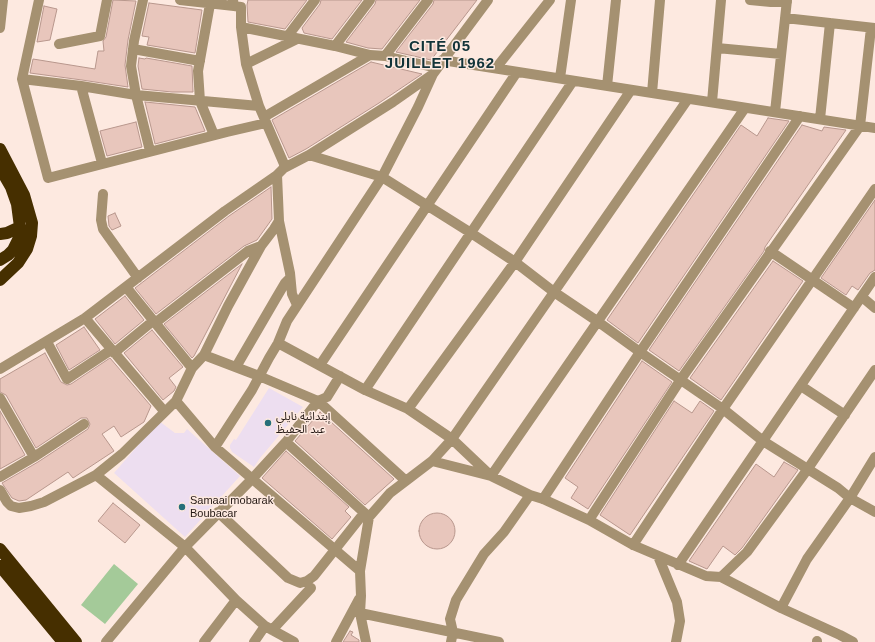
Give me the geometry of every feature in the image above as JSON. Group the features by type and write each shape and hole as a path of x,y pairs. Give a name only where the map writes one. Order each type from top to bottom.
{"highway":[{"path":"0,149 24,195 32,223 31,236 27,249 18,263 0,280"},
{"path":"0,168 11,187 17,204 20,227 20,236 13,250 0,260"},
{"path":"0,234 7,233 20,227"},
{"path":"0,549 76,642"},
{"path":"0,566 63,642"}],"street":[{"path":"0,28 3,0"},
{"path":"39,0 22,79 48,178 214,135 265,120 370,55"},
{"path":"59,44 100,36 107,0"},
{"path":"143,0 133,48 131,66 136,94 150,151"},
{"path":"180,0 210,4 230,3 241,7 241,27 246,64 259,106 284,164 280,171 279,221 290,273 292,294 297,305"},
{"path":"246,64 292,38 315,0"},
{"path":"335,46 370,0"},
{"path":"385,56 428,0"},
{"path":"215,447 252,390 278,343 287,321 382,177 437,67 488,0"},
{"path":"496,68 550,0"},
{"path":"560,78 571,0"},
{"path":"607,86 616,0"},
{"path":"652,93 660,0"},
{"path":"712,102 721,0"},
{"path":"750,0 771,2 787,1 775,112"},
{"path":"210,4 198,71 200,101 214,135"},
{"path":"589,520 681,379 770,250 860,126 873,28 785,18"},
{"path":"820,119 830,23"},
{"path":"241,27 335,46 370,55 385,56 437,67 496,68 875,128"},
{"path":"133,48 200,61"},
{"path":"717,48 781,54"},
{"path":"0,369 85,318 280,171 309,155 393,102 437,67"},
{"path":"320,365 517,72"},
{"path":"22,79 136,94 259,106"},
{"path":"365,390 574,81"},
{"path":"81,86 102,164"},
{"path":"408,409 515,262 631,90"},
{"path":"218,512 288,578 296,582 304,583 311,579 366,515 390,493 432,461 452,439 688,99"},
{"path":"491,476 745,108"},
{"path":"543,499 640,352 800,116"},
{"path":"309,155 382,177 471,233 515,262 554,292 724,409 763,440 807,470 838,488 850,498 875,512"},
{"path":"633,545 875,189"},
{"path":"103,194 101,220 103,229 138,278"},
{"path":"0,490 11,506 19,508 31,506 44,502 96,475 122,454 164,411 176,401 192,368 204,355 261,246 279,221"},
{"path":"47,342 67,379 113,351 248,251 261,246"},
{"path":"770,250 854,308"},
{"path":"236,367 285,283 290,278"},
{"path":"678,565 875,278"},
{"path":"126,287 192,368"},
{"path":"862,297 875,308"},
{"path":"85,318 164,411"},
{"path":"278,343 365,390 408,409 452,439 491,476"},
{"path":"204,355 318,401 406,481"},
{"path":"721,577 747,552 807,470 875,370"},
{"path":"106,642 185,546 252,479 286,442 318,401 327,397 340,376"},
{"path":"801,386 845,415"},
{"path":"0,398 34,457"},
{"path":"176,401 215,447 360,571"},
{"path":"0,477 34,457 84,424"},
{"path":"286,442 366,515"},
{"path":"781,608 807,559 850,498 875,457"},
{"path":"432,461 491,476 530,495 543,499 589,520 633,545 678,565 706,576 721,577 781,608 853,642"},
{"path":"96,475 185,546 236,600 268,628 293,642"},
{"path":"451,642 453,632 450,618 456,600 484,554 504,532 530,495"},
{"path":"366,515 360,571 360,613 366,642"},
{"path":"658,556 677,602 680,621 676,642"},
{"path":"254,642 312,588"},
{"path":"336,642 361,596"},
{"path":"204,642 236,600"},
{"path":"360,613 499,642"}],"shaded area":[{"name":"إبتدائية نايلي عبد الحفيظ","path":"269,388 303,407 254,467 232,452 230,445 234,439 236,440"},
{"name":"Samaai mobarak Boubacar","path":"159,421 175,433 184,433 187,429 240,476 185,537 114,473"}],"green space":[{"path":"114,564 138,584 105,624 81,605"}],"building":[{"path":"113,0 136,1 128,40 125,65 128,87 30,73 33,59 95,69 98,51 104,51 103,41 106,37"},
{"path":"248,0 307,0 285,29 248,22"},
{"path":"321,0 362,0 332,39 304,33 302,28 320,4"},
{"path":"376,0 420,0 382,49 368,48 346,42 375,4"},
{"path":"434,0 477,0 431,60 396,52 433,4"},
{"path":"149,3 202,10 195,53 147,45 149,37 142,36"},
{"path":"44,6 57,9 50,40 37,42"},
{"path":"139,58 192,66 193,92 172,92 142,89 138,66"},
{"path":"371,62 422,74 379,103 289,158 272,120"},
{"path":"145,102 195,107 205,131 155,144"},
{"path":"768,118 789,121 638,343 607,320 741,125 757,136"},
{"path":"136,122 142,147 107,156 100,131"},
{"path":"802,125 822,131 824,127 846,130 765,247 764,251 679,371 649,350"},
{"path":"271,187 272,219 257,240 244,246 156,314 135,288 229,216"},
{"path":"875,200 875,270 870,273 858,290 852,286 846,295 821,278"},
{"path":"115,213 121,226 112,230 109,226 108,216"},
{"path":"773,261 803,281 721,400 690,378"},
{"path":"242,264 194,356 192,358 164,324"},
{"path":"125,296 144,320 115,344 95,319"},
{"path":"84,327 100,350 69,370 56,345"},
{"path":"152,330 183,367 169,378 176,387 174,391 163,400 124,353"},
{"path":"45,353 61,382 67,385 71,384 110,358 151,406 144,422 121,437 114,426 102,434 114,451 73,478 68,472 26,500 19,501 12,498 2,483 38,462 88,429 90,424 87,418 81,418 36,448 6,395 0,392 0,379"},
{"path":"642,361 672,382 588,509 571,498 578,487 565,478"},
{"path":"674,401 692,413 700,401 714,411 630,535 600,515"},
{"path":"0,411 25,455 0,469"},
{"path":"320,412 394,479 365,505 295,441"},
{"path":"286,451 349,507 345,511 351,517 332,539 262,478"},
{"path":"784,462 798,470 742,548 735,555 723,546 707,569 689,561 756,464 774,477"},
{"path":"113,503 140,525 125,543 98,521"},
{"path":"440,513 450,518 454,524 454,538 450,544 444,548 434,549 424,544 420,538 419,528 424,518 430,514"},
{"path":"350,631 353,632 351,635 359,640 359,642 343,642"}],"place":[{"name":"إبتدائية نايلي عبد الحفيظ","path":"268,423"},
{"name":"Samaai mobarak Boubacar","path":"182,507"}],"district":[{"name":"CITÉ 05 JUILLET 1962","path":"440,56"}]}
